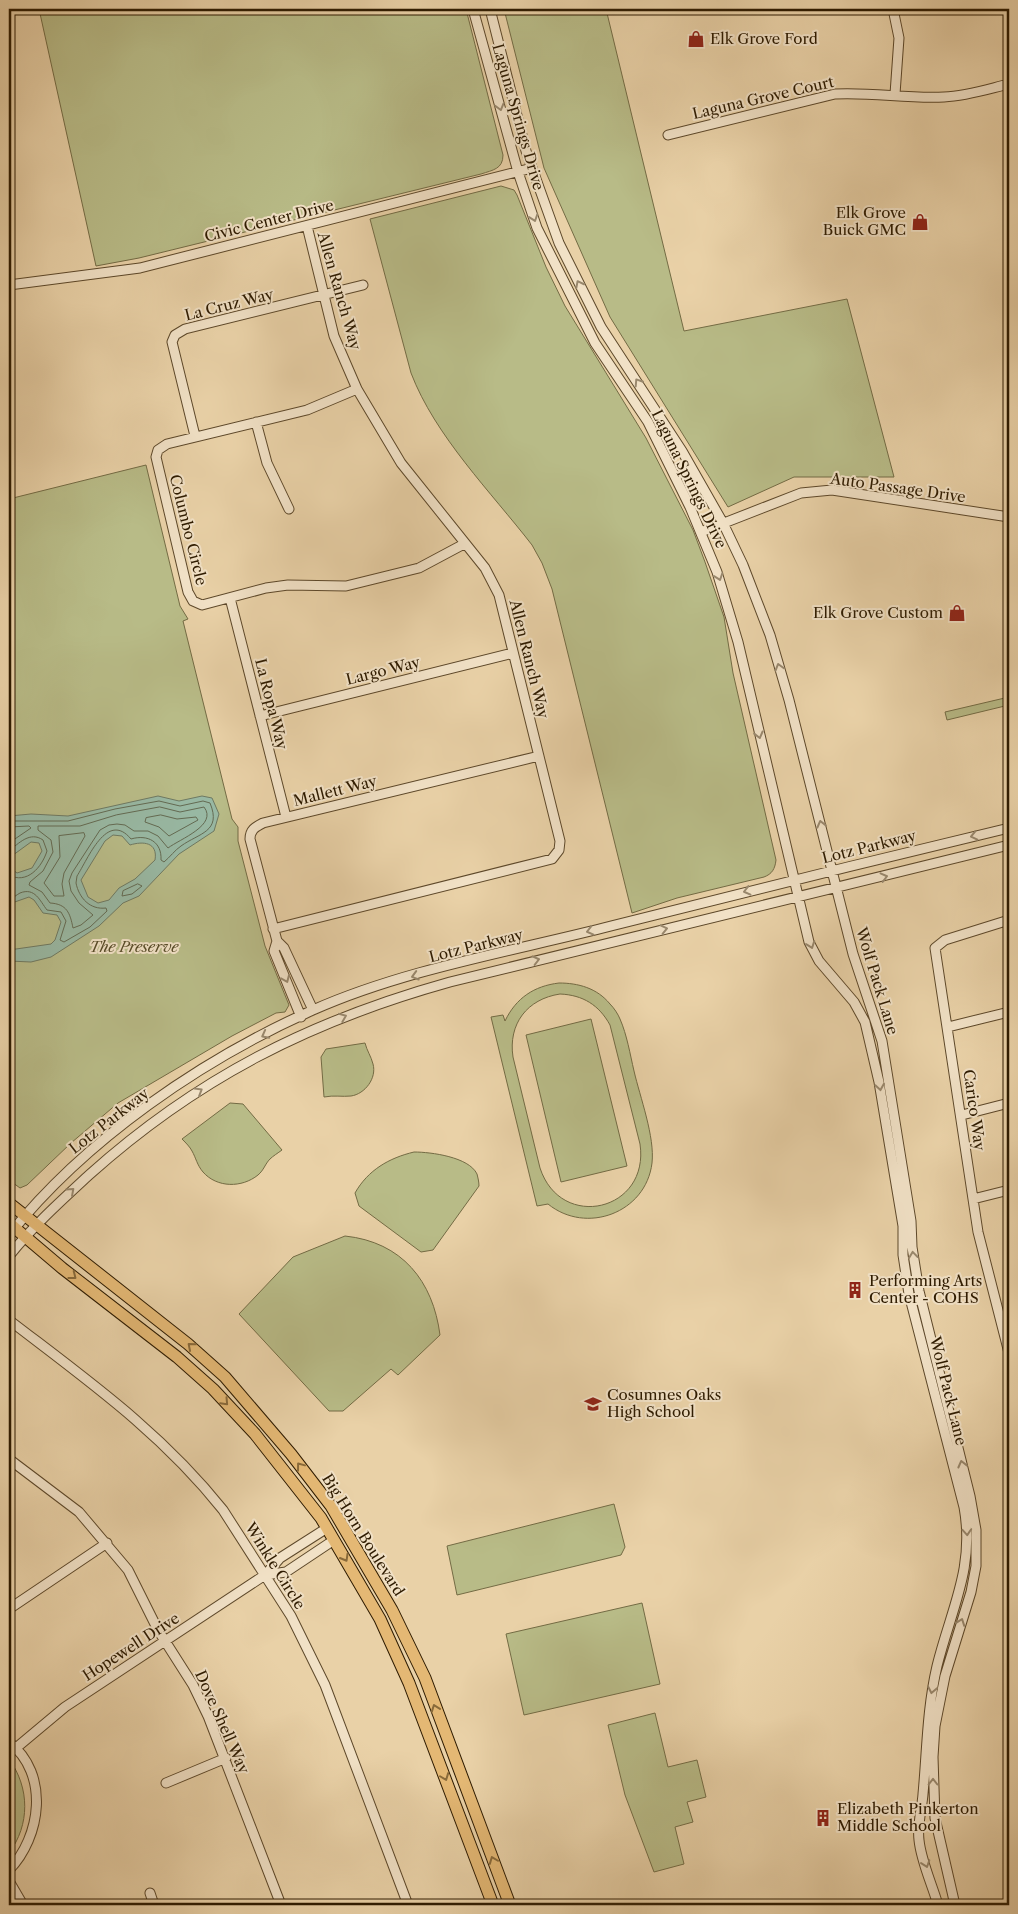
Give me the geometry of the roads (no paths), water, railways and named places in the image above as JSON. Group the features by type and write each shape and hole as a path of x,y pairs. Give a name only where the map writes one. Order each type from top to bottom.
{"main road":[{"name":"Big Horn Boulevard","path":"9,1203 188,1344 225,1377 291,1454 331,1506 392,1610 424,1678 510,1905"},
{"name":"Big Horn Boulevard","path":"11,1229 24,1236 177,1357 213,1389 273,1455 327,1528 380,1619 409,1683 493,1905"}],"street":[{"name":"Laguna Springs Drive","path":"473,9 518,172 537,228 595,343 648,422 701,532 717,572 736,635 799,897"},
{"name":"Laguna Springs Drive","path":"490,9 532,168 559,243 597,319 682,450 723,523 743,565 772,643 836,889"},
{"path":"893,9 899,38 895,94"},
{"name":"Laguna Grove Court","path":"668,135 823,96 860,93 944,97 968,94 1009,84"},
{"name":"Civic Center Drive","path":"9,285 140,268 532,168"},
{"name":"Allen Ranch Way","path":"273,929 552,860 559,850 560,841 499,595 485,568 400,463 356,389 334,336 307,226"},
{"name":"La Cruz Way","path":"195,436 172,342 175,335 185,329 363,286"},
{"name":"Columbo Circle","path":"356,389 306,410 195,436 166,444 158,450 156,457 190,596 193,601 202,605 288,585 346,586 419,568 464,544"},
{"path":"256,422 267,463 289,509"},
{"name":"Auto Passage Drive","path":"701,532 801,493 832,490 1009,517"},
{"name":"La Ropa Way","path":"230,598 286,817"},
{"name":"Largo Way","path":"260,716 513,653"},
{"name":"Mallett Way","path":"312,1010 284,948 277,941 273,929 252,850 250,833 255,827 286,817 539,756"},
{"name":"Lotz Parkway","path":"11,1229 96,1146 132,1118 179,1085 239,1049 312,1010 388,983 446,967 832,870 1009,828"},
{"name":"Lotz Parkway","path":"9,1256 36,1224 108,1158 188,1097 246,1062 310,1030 393,998 450,982 836,889 1009,845"},
{"name":"Wolf Pack Lane","path":"836,889 853,954 886,1058 911,1221 912,1247 919,1291 970,1496 976,1530 975,1578 945,1676 934,1741 935,1818 955,1905"},
{"name":"Wolf Pack Lane","path":"799,897 809,942 814,954 854,1002 866,1022 879,1082 903,1226 903,1255 909,1294 966,1518 967,1564 962,1589 943,1644 932,1687 919,1823 920,1848 938,1905"},
{"name":"Carico Way","path":"1009,920 945,940 935,948 962,1114 978,1232 1009,1348"},
{"name":"Mallett Way","path":"277,941 274,950 302,1017"},
{"path":"948,1027 1009,1012"},
{"path":"962,1114 1009,1103"},
{"path":"973,1200 1009,1190"},
{"name":"Winkle Circle","path":"9,1320 135,1416 214,1499 291,1616 325,1685 408,1905"},
{"name":"Dove Shell Way","path":"9,1459 79,1512 128,1570 166,1642 193,1685 226,1758 281,1905"},
{"name":"Hopewell Drive","path":"12,1745 65,1707 265,1575 280,1558 327,1528"},
{"name":"Hopewell Drive","path":"265,1575 286,1572 334,1540"},
{"path":"9,1609 107,1543"},
{"path":"9,1870 26,1848 36,1817 36,1797 32,1779 12,1745"},
{"path":"166,1782 226,1758"},
{"path":"9,1881 23,1905"},
{"path":"150,1893 154,1905"}],"water":[{"path":"158,796 179,801 202,796 212,798 219,814 214,831 179,854 139,896 123,903 99,926 51,957 31,962 9,961 9,950 51,944 55,940 61,922 57,915 43,913 34,900 29,897 9,904 9,867 17,873 32,868 42,851 39,843 31,842 9,858 9,816 31,814 68,816","holes":["113,835 122,836 130,845 144,843 152,846 155,860 135,879 119,888 109,900 98,903 88,897 81,880 105,841"]}],"place":[{"name":"Elk Grove Ford","path":"696,39"},
{"name":"Elk Grove Buick GMC","path":"920,222"},
{"name":"Elk Grove Custom","path":"957,613"},
{"name":"Performing Arts Center - COHS","path":"855,1290"},
{"name":"Cosumnes Oaks High School","path":"593,1404"},
{"name":"Elizabeth Pinkerton Middle School","path":"823,1818"}],"park label":[{"name":"The Preserve","path":"134,947"}]}
